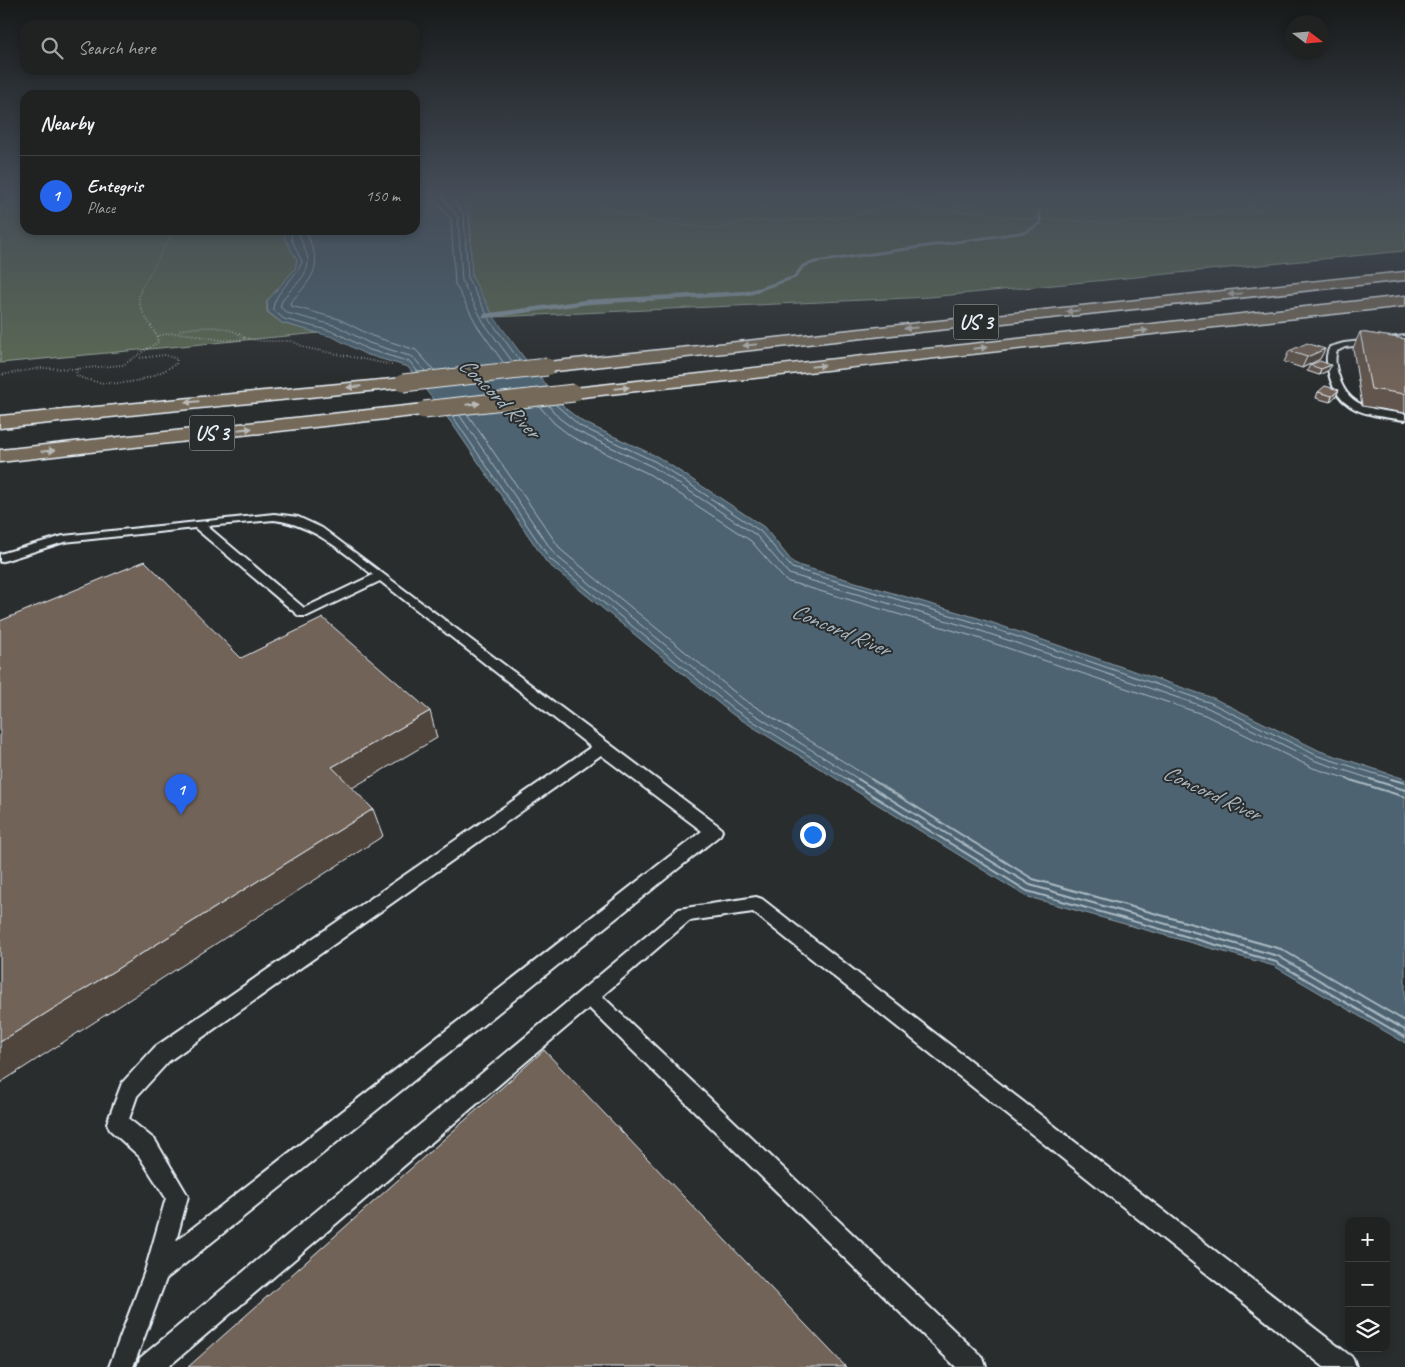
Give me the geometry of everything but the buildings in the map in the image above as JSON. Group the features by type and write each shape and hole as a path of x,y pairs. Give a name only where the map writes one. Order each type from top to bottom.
{"highway":[{"name":"US 3","path":"0,422 399,374 547,367 1405,276"},
{"name":"US 3","path":"0,456 1405,302"}],"lane":[{"path":"1405,338 1344,345 1332,349 1330,355 1337,390 1348,403 1369,411 1405,417"},
{"path":"0,558 63,540 197,524 274,518 294,519 318,530 381,576 601,747 714,831 157,1271"},
{"path":"197,524 303,613 381,576"},
{"path":"121,1367 157,1271 177,1196 147,1148 117,1122 129,1090 162,1054 601,747"},
{"path":"149,1367 685,914 756,904 1344,1367"},
{"path":"589,996 974,1367"}],"path":[{"path":"0,375 42,368 76,369 123,365 138,357 158,342 148,318 142,313 139,293 160,255"},
{"path":"157,336 167,331 215,328 234,331 245,338"},
{"path":"178,330 231,341 245,338 262,341 292,341 306,348 399,374"},
{"path":"76,369 77,376 83,379 117,383 146,379 170,368 176,364 177,360 165,355 138,357"}],"green space":[{"path":"0,255 294,255 297,260 295,269 267,301 267,312 282,323 319,333 0,363"},
{"path":"471,255 1366,255 930,297 494,317 478,292 472,276"}],"water":[{"name":"Concord River","path":"294,255 471,255 472,277 494,317 566,409 583,422 658,457 764,527 794,564 978,618 1213,698 1320,751 1405,779 1405,1043 1274,966 1025,896 732,714 547,563 453,425 408,367 365,354 333,337 282,323 268,312 267,301 295,269 297,260"}],"waterway":[{"path":"754,291 795,277 803,266 815,262 866,255"},
{"path":"485,316 587,302 748,293 758,290"}],"place":[{"name":"Entegris","path":"181,815"}]}
